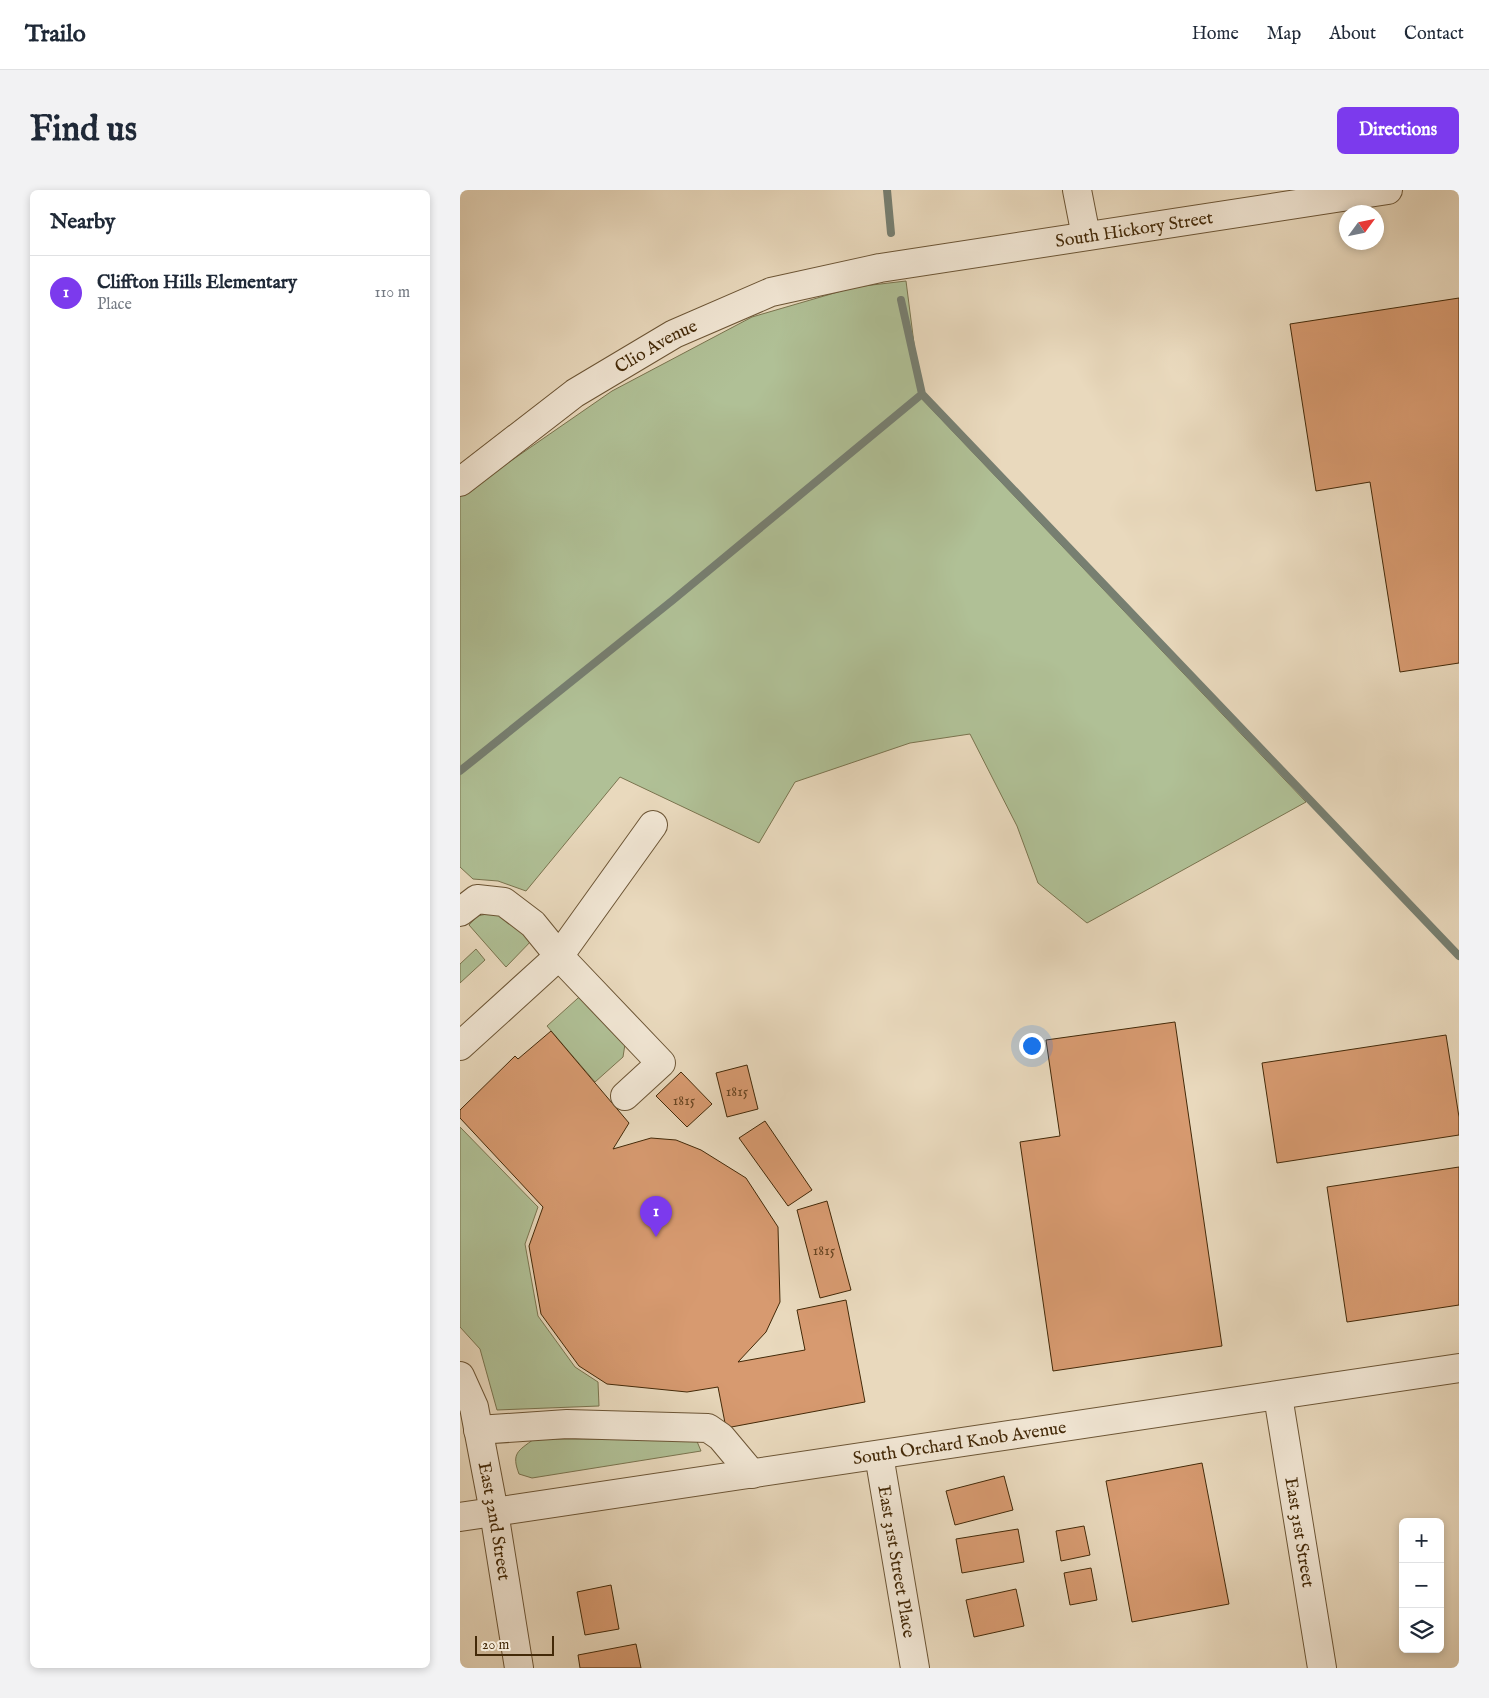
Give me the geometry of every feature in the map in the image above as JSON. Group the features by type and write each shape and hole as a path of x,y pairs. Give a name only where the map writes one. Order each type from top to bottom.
{"street":[{"path":"1077,190 1086,236"},
{"name":"South Hickory Street","path":"880,268 1086,236 1290,197 1388,190"},
{"name":"Clio Avenue","path":"460,482 575,393 674,334 771,292 880,268"},
{"path":"460,1046 559,956 654,825"},
{"path":"460,912 477,899 504,902 533,924 559,956 660,1063 626,1096"},
{"name":"South Orchard Knob Avenue","path":"460,1517 1459,1368"},
{"name":"East 32nd Street","path":"460,1376 474,1407 494,1512 519,1668"},
{"name":"East 31st Street","path":"1278,1396 1322,1668"},
{"path":"478,1430 567,1424 708,1428 721,1437 752,1474"},
{"name":"East 31st Street Place","path":"879,1455 915,1668"}],"green space":[{"path":"906,281 921,398 1306,802 1087,923 1038,883 1017,826 970,734 910,743 795,782 759,843 620,777 526,891 498,881 473,879 460,867 460,496 612,391 752,317 855,287"},
{"path":"503,913 535,937 506,967 469,925 477,916"},
{"path":"476,949 485,960 460,983 460,964"},
{"path":"587,990 625,1044 623,1057 595,1082 547,1026"},
{"path":"460,1127 538,1207 525,1244 538,1316 575,1367 598,1382 599,1406 497,1410 480,1349 460,1327"},
{"path":"534,1439 696,1439 701,1451 532,1478 519,1474 516,1457 520,1450"}],"building":[{"path":"1459,298 1459,663 1400,672 1370,482 1316,491 1290,324"},
{"path":"1175,1022 1222,1346 1053,1371 1020,1142 1060,1136 1046,1040"},
{"path":"551,1031 629,1123 613,1149 651,1138 676,1140 701,1150 746,1178 778,1227 780,1302 766,1332 738,1362 805,1350 797,1310 846,1300 865,1402 726,1428 718,1387 687,1392 607,1384 579,1366 541,1314 529,1246 543,1207 460,1118 460,1110 515,1056 518,1059"},
{"path":"1446,1035 1459,1117 1459,1135 1277,1163 1262,1063"},
{"path":"747,1065 758,1109 727,1117 716,1073"},
{"path":"681,1072 712,1104 687,1127 656,1096"},
{"path":"765,1121 812,1190 788,1206 739,1138"},
{"path":"1459,1167 1459,1305 1347,1322 1327,1187"},
{"path":"827,1201 851,1290 820,1298 797,1210"},
{"path":"1202,1463 1229,1604 1132,1622 1106,1481"},
{"path":"1004,1476 1013,1510 955,1525 946,1491"},
{"path":"1084,1526 1090,1555 1061,1561 1056,1531"},
{"path":"1018,1529 1024,1562 962,1573 956,1539"},
{"path":"1091,1568 1097,1600 1070,1605 1064,1573"},
{"path":"611,1585 619,1629 585,1635 577,1592"},
{"path":"1016,1589 1024,1626 974,1637 966,1600"},
{"path":"636,1644 641,1668 580,1668 578,1655"}],"waterway":[{"path":"887,190 891,233"},
{"path":"901,300 922,394 1459,956"},
{"path":"460,771 673,600 922,394"}],"place":[{"name":"Cliffton Hills Elementary","path":"656,1237"}]}
